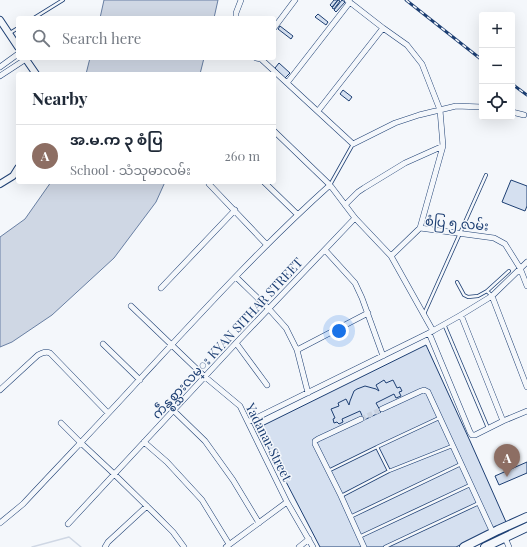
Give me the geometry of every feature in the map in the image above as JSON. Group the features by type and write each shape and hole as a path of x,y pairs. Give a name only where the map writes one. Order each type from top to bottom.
{"main road":[{"path":"464,547 527,517"},
{"path":"485,547 527,528"},
{"path":"495,531 504,538"}],"street":[{"path":"236,16 242,0"},
{"path":"276,25 295,0"},
{"path":"287,83 349,1 407,45 422,64 440,110 443,146 420,228"},
{"path":"0,20 16,44"},
{"path":"318,110 383,28"},
{"path":"0,67 16,55"},
{"path":"0,76 23,60"},
{"path":"27,60 35,72"},
{"path":"261,60 275,72"},
{"path":"276,73 318,110 353,144 395,123 419,115 456,106 479,107"},
{"path":"515,113 524,115"},
{"path":"276,133 330,185 355,218 391,256 424,314 470,432 475,434 527,411"},
{"path":"345,205 358,192 398,167 443,146"},
{"path":"0,184 13,176 16,171"},
{"path":"210,184 267,245"},
{"path":"266,184 297,214"},
{"path":"0,523 23,504 171,345 297,214 330,185"},
{"path":"161,288 235,210"},
{"name":"ကဵန္စစ္သားလမ္း KYAN SITHAR STREET","path":"68,524 204,376 355,218"},
{"name":"စံပြ ၅ လမ်း","path":"391,256 420,228 494,238 505,244 520,268 527,286"},
{"path":"325,250 355,283 368,313 383,356"},
{"path":"248,422 431,332 461,315 492,296 527,262"},
{"path":"236,277 286,328 297,350 308,392"},
{"path":"492,296 527,387"},
{"name":"Yadanar Street","path":"131,306 204,376 240,406 287,502 313,547"},
{"path":"297,350 368,313"},
{"path":"461,315 503,421"},
{"path":"236,343 267,385"},
{"path":"103,344 140,380"},
{"path":"0,390 38,355 48,352 108,413"},
{"path":"382,409 424,390 428,392 479,503 495,531"},
{"path":"173,410 205,441 233,480 259,523"},
{"path":"361,419 318,439 315,441 315,444 364,547"},
{"path":"61,422 173,532 182,546"},
{"path":"144,442 167,462 202,500 228,546 287,502"},
{"path":"105,547 108,542 147,506"},
{"path":"504,538 509,547"},
{"path":"299,547 309,539"}],"lane":[{"path":"37,16 63,0"},
{"path":"9,33 16,29"},
{"path":"330,185 353,144"},
{"path":"424,314 486,175"},
{"path":"457,282 464,295 468,297 478,296 509,271"},
{"path":"487,290 492,296"},
{"path":"444,324 488,428"},
{"path":"328,471 440,418"},
{"path":"341,496 389,471 452,445"},
{"path":"377,447 389,471"},
{"path":"350,517 461,464"},
{"path":"359,538 470,484"},
{"path":"385,547 479,503"}],"shaded area":[{"path":"104,0 218,0 214,16 100,16"},
{"path":"90,60 204,60 200,72 86,72"},
{"path":"50,184 164,184 156,202 114,258 52,315 12,342 0,347 0,237 25,219"}],"building":[{"path":"334,0 338,0 332,7 330,5"},
{"path":"338,0 340,1 334,9 332,8"},
{"path":"342,0 345,2 336,12 334,10"},
{"path":"318,14 328,22 326,25 315,17"},
{"path":"280,26 293,36 291,39 278,29"},
{"path":"279,63 290,73 285,78 275,68"},
{"path":"343,90 352,97 349,101 340,94"},
{"path":"511,180 527,186 527,206 525,211 502,202"},
{"path":"426,345 506,522 456,547 320,547 258,428"},
{"path":"384,380 386,383 393,380 397,388 400,387 402,391 399,392 401,396 396,398 394,394 376,403 381,412 364,420 360,411 342,419 343,422 339,424 337,422 334,423 333,419 335,418 331,409 339,406 338,403 346,399 349,405 354,391 365,386 379,391 376,385"},
{"path":"527,462 527,473 499,485 495,476"}],"waterway":[{"path":"32,547 69,537 81,547"}],"tunnel":[{"path":"361,419 382,409"}],"railway":[{"path":"406,0 479,58"},
{"path":"515,86 527,95"}],"place":[{"name":"အ.မ.က ၃ စံပြ","path":"507,477"}]}
